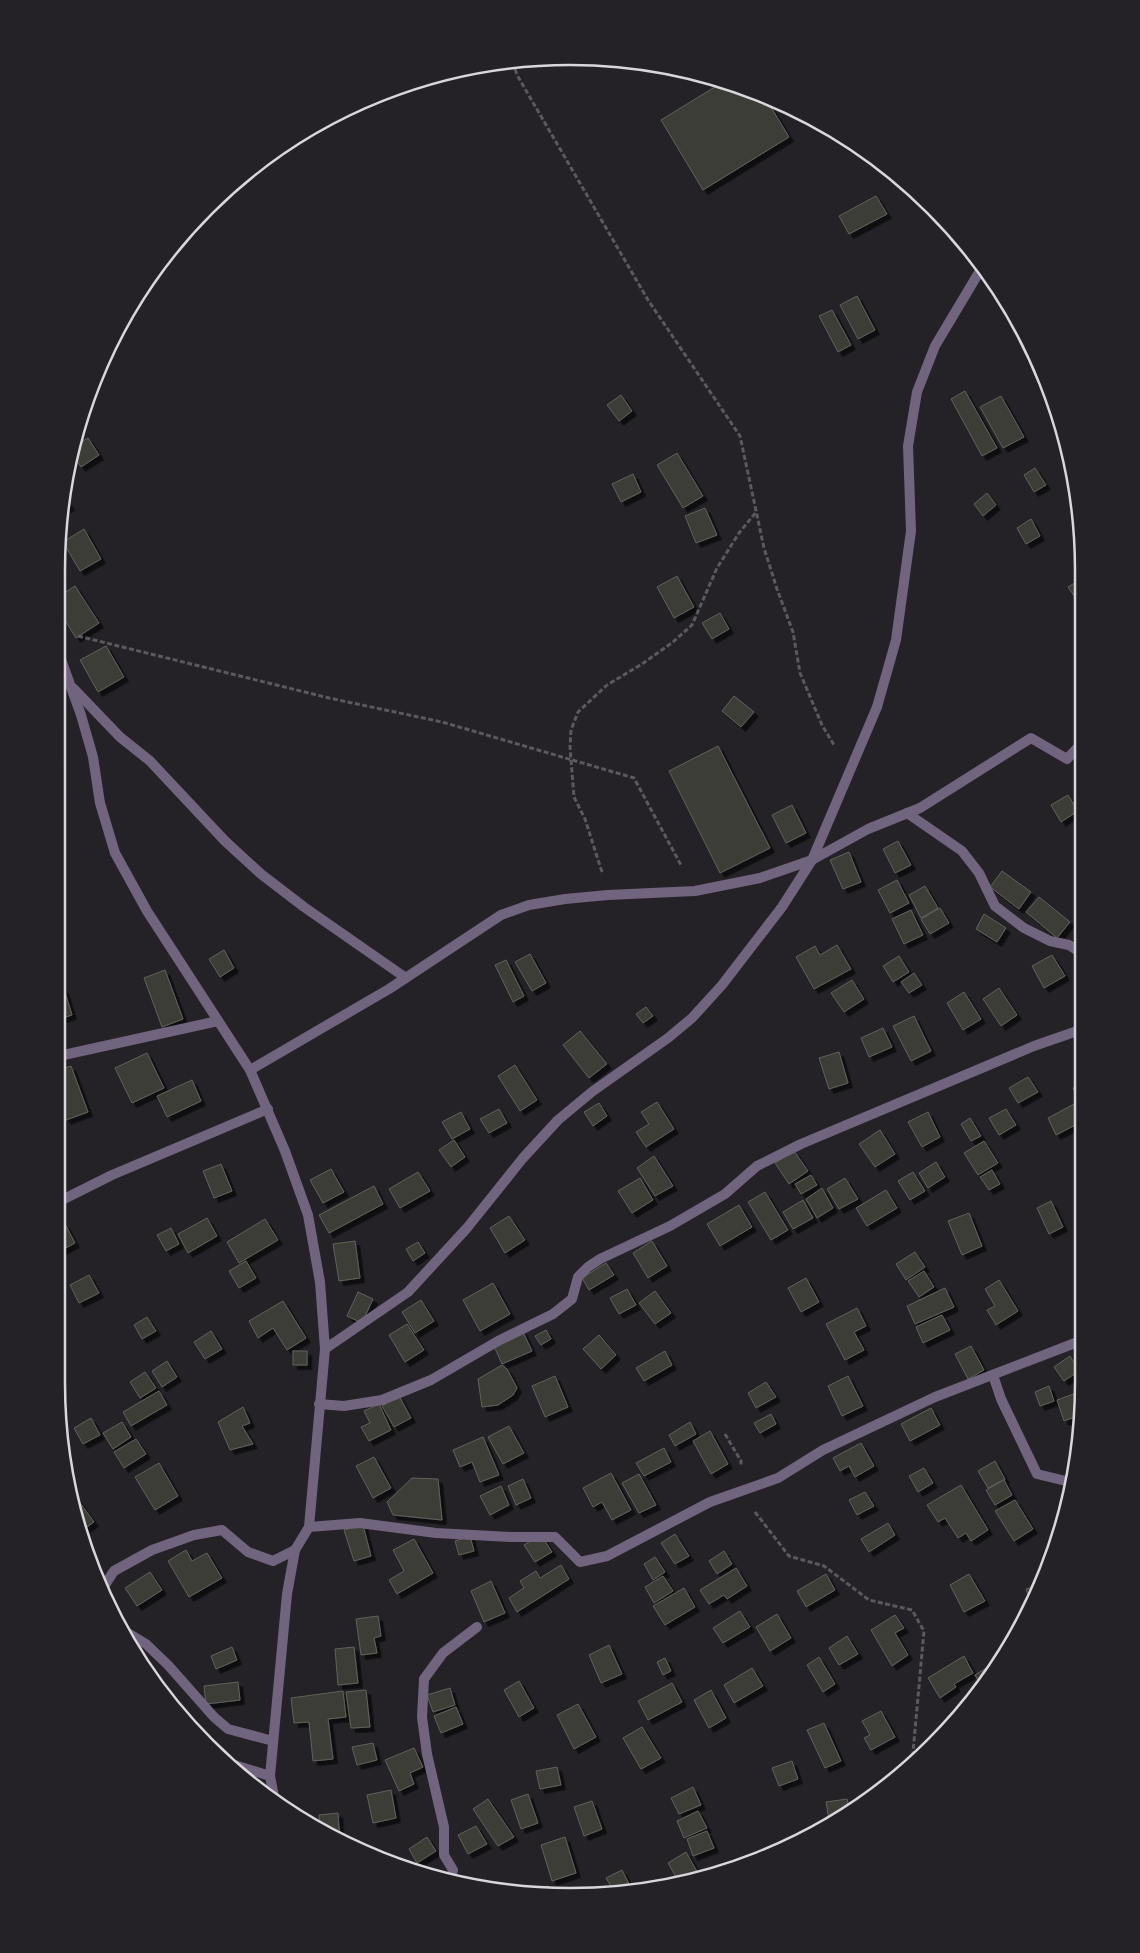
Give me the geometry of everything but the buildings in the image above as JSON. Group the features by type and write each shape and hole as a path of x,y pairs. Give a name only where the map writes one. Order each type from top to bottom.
{"street":[{"path":"325,1349 408,1292 468,1228 523,1158 558,1120 593,1091 668,1038 692,1018 722,985 782,907 812,860 877,707 896,640 911,531 908,446 917,392 935,346 979,274"},
{"path":"65,671 81,714 93,757 100,803 115,853 147,911 250,1070 285,1151 308,1215 320,1282 325,1349 309,1527 295,1550 287,1594 272,1741 270,1776 272,1791"},
{"path":"70,685 120,736 150,762 225,841 261,874 304,908 406,978"},
{"path":"250,1070 406,978 501,915 529,905 608,895 695,891 760,878 812,860 868,829 920,808 1031,738 1067,759 1075,750"},
{"path":"907,813 962,851 979,873 995,906 1024,928 1050,941 1069,945 1075,949"},
{"path":"65,1055 218,1021"},
{"path":"319,1404 344,1406 382,1400 431,1380 498,1340 553,1314 572,1299 578,1277 588,1267 600,1259 670,1226 725,1194 757,1166 810,1140 1034,1046 1075,1032"},
{"path":"65,1198 112,1175 268,1109"},
{"path":"309,1527 360,1523 436,1533 555,1537 580,1562 607,1556 710,1502 778,1478 823,1450 935,1397 1075,1343"},
{"path":"993,1375 1001,1399 1037,1474 1065,1481"},
{"path":"106,1583 114,1571 152,1550 194,1535 222,1530 248,1552 273,1560 295,1550"},
{"path":"452,1874 453,1870 444,1855 444,1827 427,1754 422,1717 424,1680 443,1653 477,1627"},
{"path":"133,1636 146,1644 168,1665 214,1717 228,1729 272,1741"},
{"path":"243,1768 270,1776"}],"path":[{"path":"514,68 516,75 648,300 740,436 764,548 793,632 800,673 822,725 835,747 853,762"},
{"path":"608,895 585,819 574,797 570,759 571,730 578,712 607,685 642,664 673,642 692,625 717,568 739,533 757,512"},
{"path":"77,636 330,698 442,722 634,778 695,891"},
{"path":"725,1434 740,1461 742,1490 757,1516 789,1556 824,1566 869,1600 912,1610 924,1631 913,1754"}]}
